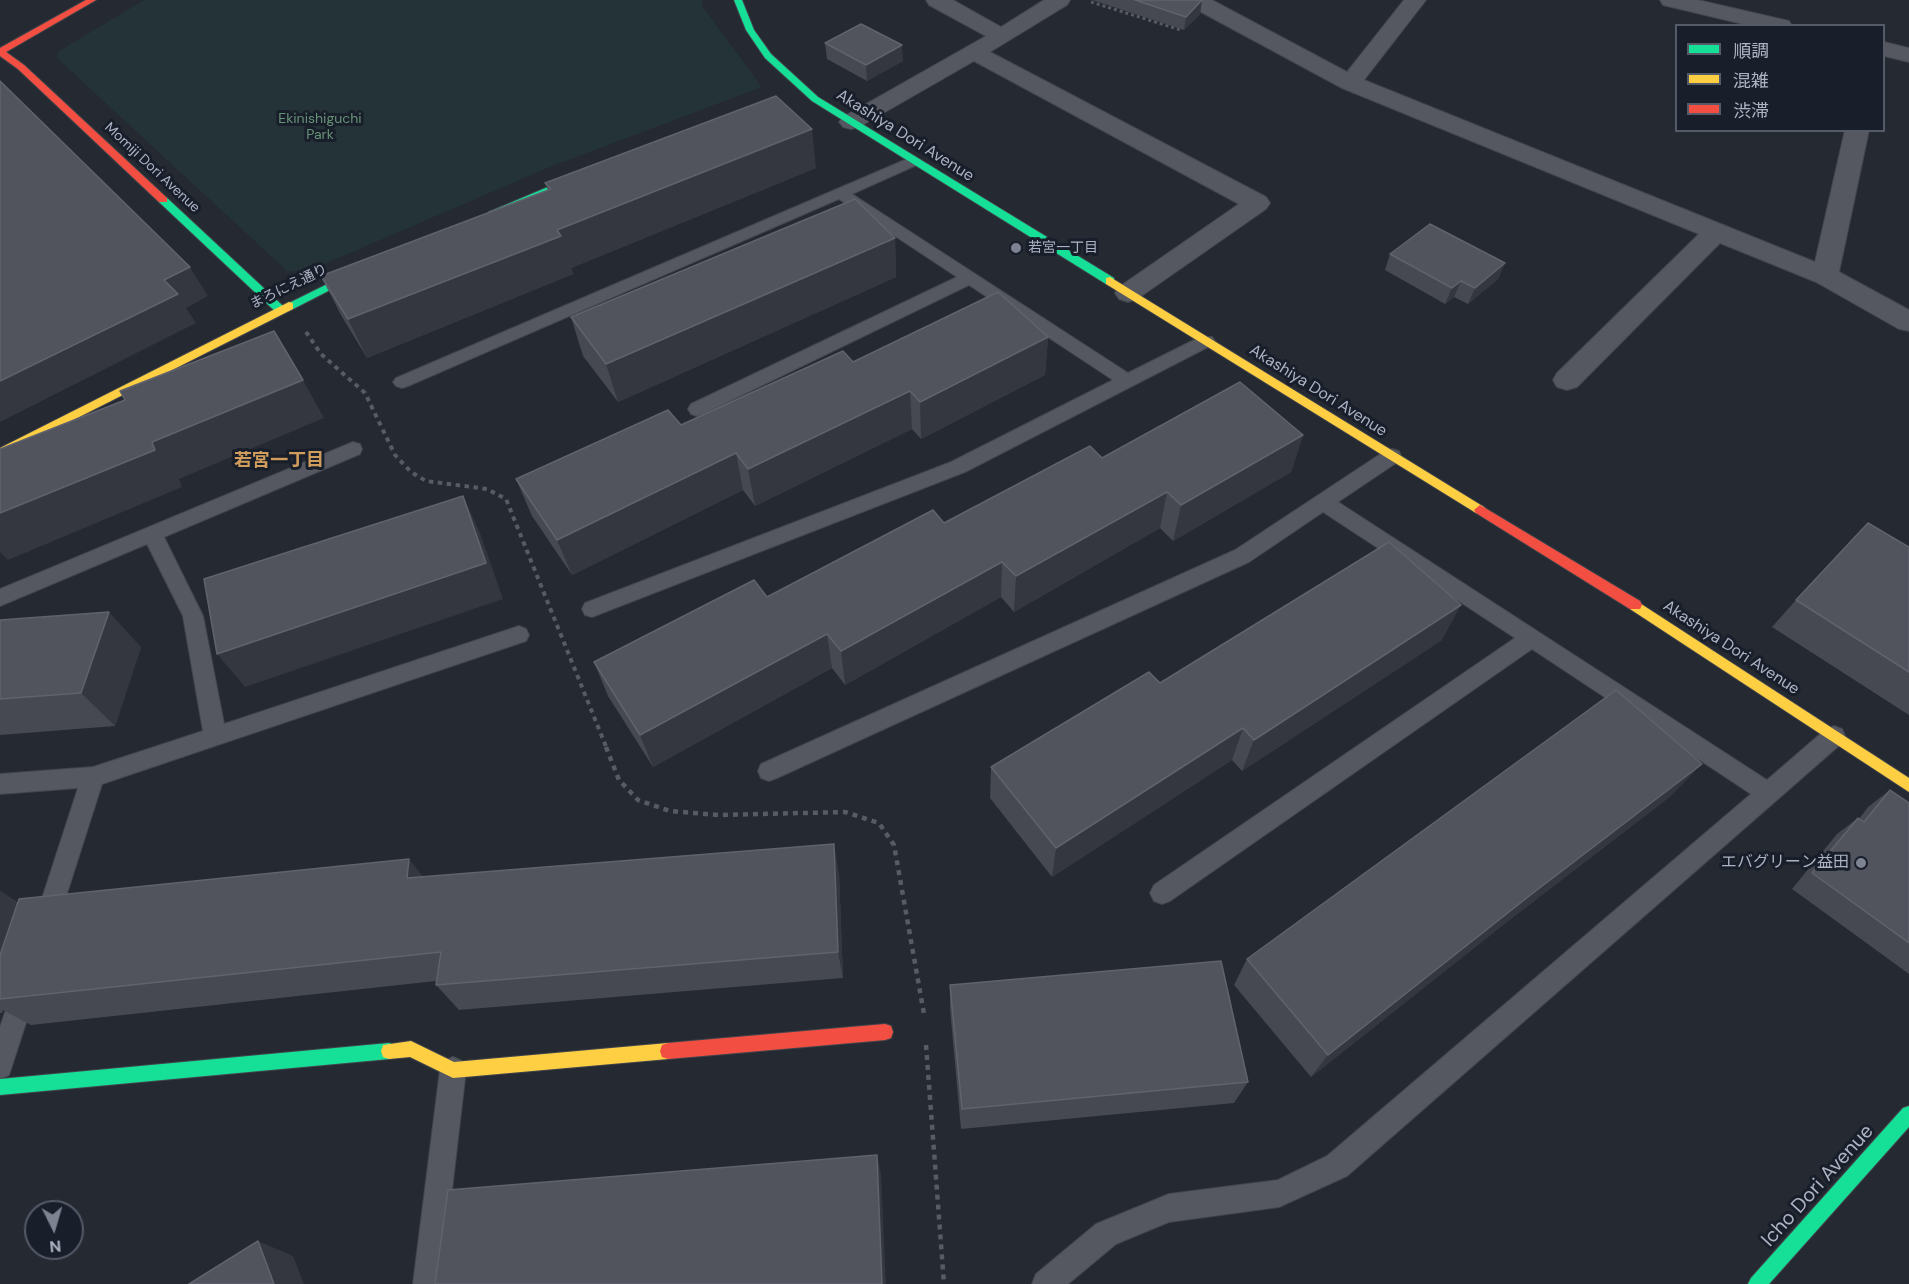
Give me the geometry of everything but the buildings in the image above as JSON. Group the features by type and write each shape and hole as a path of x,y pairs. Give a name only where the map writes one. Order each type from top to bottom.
{"street":[{"path":"0,52 92,0"},
{"name":"Akashiya Dori Avenue","path":"738,0 746,26 766,57 802,90 1681,634 1909,786"},
{"path":"937,0 1002,36"},
{"path":"851,122 1002,36 1059,0"},
{"path":"1196,0 1350,83 1825,276 1909,322"},
{"path":"1350,83 1415,0"},
{"path":"1671,0 1695,3 1774,24"},
{"path":"1885,49 1909,55"},
{"name":"Momiji Dori Avenue","path":"0,52 21,67 280,309"},
{"path":"974,52 1257,203 1128,293"},
{"path":"785,96 802,90"},
{"path":"1825,276 1857,132"},
{"path":"479,218 600,168"},
{"path":"1567,380 1718,231"},
{"name":"まろにえ通り","path":"0,453 280,309 385,260"},
{"path":"0,1087 411,1049 453,1070 885,1032"},
{"name":"Icho Dori Avenue","path":"1756,1284 1909,1114"}],"lane":[{"path":"402,382 914,161"},
{"path":"840,193 1127,381"},
{"path":"697,409 970,278"},
{"path":"592,609 958,467 1206,341"},
{"path":"0,598 352,449"},
{"path":"769,771 1242,555 1392,456"},
{"path":"1323,502 1768,793"},
{"path":"152,534 192,616 215,737"},
{"path":"0,784 93,777 519,635"},
{"path":"1161,893 1532,638"},
{"path":"1046,1284 1106,1234 1169,1208 1279,1193 1337,1166 1833,736"},
{"path":"0,1066 93,777"},
{"path":"427,1284 453,1070"}],"path":[{"path":"280,309 297,317 321,354 365,393 395,455 411,472 426,481 487,489 506,499 619,780 638,800 670,811 718,815 844,812 879,823 894,845 923,1002 925,1025"},
{"path":"926,1037 944,1284"}],"green space":[{"name":"Ekinishiguchi Park","path":"144,0 702,0 702,6 762,87 550,167 306,272 287,271 56,57 59,51"}],"traffic: fast":[{"path":"738,0 750,30 768,56 815,99 1110,281"},
{"path":"494,212 588,173"},
{"path":"163,200 280,309"},
{"path":"289,306 368,268"},
{"path":"0,1087 389,1051"},
{"path":"1757,1284 1909,1114"}],"traffic: slow":[{"path":"1110,281 1480,510"},
{"path":"0,453 289,306"},
{"path":"1635,605 1909,786"},
{"path":"389,1051 411,1049 453,1070 668,1051"}],"traffic: jam":[{"path":"0,52 92,0"},
{"path":"0,52 21,67 163,200"},
{"path":"1480,510 1635,605"},
{"path":"668,1051 885,1032"}],"place":[{"name":"若宮一丁目","path":"1016,248"},
{"name":"エバグリーン益田","path":"1861,863"}],"district":[{"name":"若宮一丁目","path":"279,461"}]}
